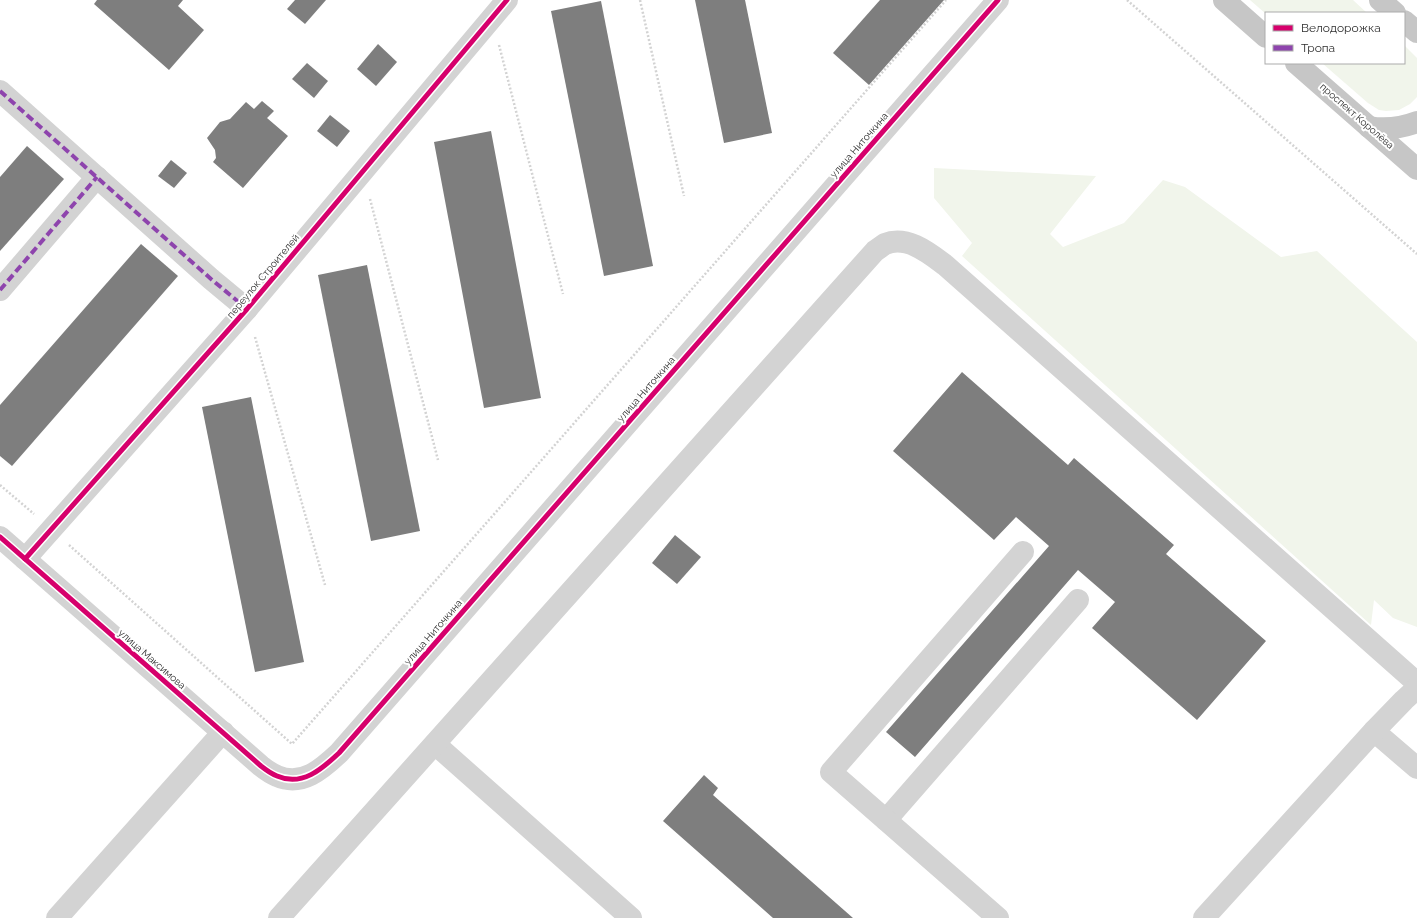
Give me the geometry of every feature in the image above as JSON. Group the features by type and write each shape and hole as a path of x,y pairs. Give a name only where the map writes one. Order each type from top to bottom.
{"main road":[{"path":"1224,0 1265,36"},
{"path":"1380,0 1394,12"},
{"path":"1405,22 1417,32"},
{"name":"проспект Королёва","path":"1297,64 1417,169"},
{"path":"1369,127 1388,129 1417,122"}],"street":[{"name":"переулок Строителей","path":"25,559 248,309 507,0"},
{"name":"улица Ниточкина","path":"300,779 311,775 324,767 339,753 998,0"},
{"path":"0,91 211,279 248,309"},
{"path":"0,290 97,177"},
{"path":"279,918 875,251 885,244 900,242 914,245 929,252 945,265 1417,683"},
{"name":"улица Максимова","path":"0,537 261,766 277,776 286,779 300,779"},
{"path":"998,918 831,772 1023,552"},
{"path":"886,820 1078,600"},
{"path":"1204,918 1374,731 1417,688"},
{"path":"1374,731 1417,768"},
{"path":"57,918 223,732"},
{"path":"435,744 631,918"}],"path":[{"path":"640,0 684,196"},
{"path":"0,485 292,744 946,0"},
{"path":"1127,0 1417,254"},
{"path":"492,18 563,294"},
{"path":"368,193 438,460"},
{"path":"248,309 325,585"}],"shaded area":[{"path":"1250,0 1353,0 1366,12 1265,12"},
{"path":"1405,46 1417,58 1417,97 1410,104 1399,110 1379,110 1368,103 1323,64 1405,64"},
{"path":"934,168 1096,176 1050,234 1063,247 1124,223 1163,180 1185,187 1281,257 1317,251 1417,342 1417,627 1393,618 1374,600 1371,625 962,256 972,243 934,198"}],"building":[{"path":"97,0 183,0 178,6 204,30 169,70 94,4"},
{"path":"295,0 326,0 305,24 287,9"},
{"path":"695,0 745,0 772,133 724,143"},
{"path":"880,0 944,0 869,85 833,53"},
{"path":"601,1 653,266 604,276 551,11"},
{"path":"378,44 397,62 376,86 357,69"},
{"path":"307,63 328,81 314,98 292,79"},
{"path":"262,101 274,111 267,118 288,136 243,188 213,162 216,158 215,150 207,138 220,122 230,119 246,102 254,109"},
{"path":"330,115 350,131 337,147 317,131"},
{"path":"491,131 541,398 484,408 434,142"},
{"path":"27,146 64,179 0,251 0,177"},
{"path":"171,160 187,173 174,188 158,176"},
{"path":"141,244 178,276 12,466 0,456 0,405"},
{"path":"367,265 420,531 371,541 318,275"},
{"path":"962,372 1068,465 1074,458 1174,545 1166,554 1266,641 1197,720 1092,628 1115,602 1078,570 915,757 886,732 1049,546 1016,517 994,540 893,451"},
{"path":"251,397 304,662 255,672 202,407"},
{"path":"675,535 701,557 677,584 652,563"},
{"path":"704,775 718,788 713,795 853,918 773,918 663,821"}],"marked path":[{"path":"0,91 211,279 247,309"},
{"path":"0,290 97,177"}],"cycle path":[{"path":"25,559 247,309 507,0"},
{"path":"0,537 269,772 286,779 303,778 311,775 326,765 339,753 998,0"}]}
